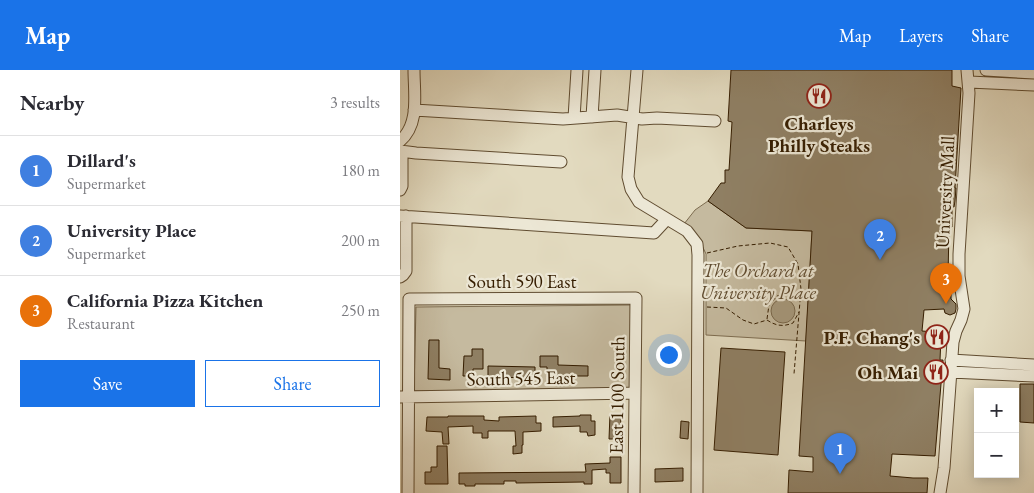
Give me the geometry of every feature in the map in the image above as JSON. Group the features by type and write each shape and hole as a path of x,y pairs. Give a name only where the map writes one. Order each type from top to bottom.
{"street":[{"path":"400,190 402,186 401,148 414,120 414,70"},
{"path":"574,118 577,70"},
{"path":"592,117 595,70"},
{"path":"637,70 628,177 631,189 639,202 687,231 697,244 697,493"},
{"path":"986,70 1034,73"},
{"path":"968,76 1034,85"},
{"name":"University Mall","path":"940,493 944,468 953,342 964,309 959,276 959,254 969,93 968,76"},
{"path":"414,110 563,119 617,115 715,121"},
{"path":"401,148 561,162"},
{"path":"400,276 406,271 403,216 654,233 667,219"},
{"name":"South 590 East","path":"404,397 408,299 636,298"},
{"name":"East 1100 South","path":"634,493 636,298"},
{"path":"952,360 1034,365"},
{"path":"951,372 1034,376"},
{"name":"South 545 East","path":"404,397 635,393"},
{"path":"404,397 408,493"}],"path":[{"path":"698,255 738,246 770,243 788,247 798,264 801,289 794,374"},
{"path":"767,320 769,305 776,296 786,295 800,300"},
{"path":"698,308 726,308 743,320 754,324 767,320 774,324 787,326 793,323 799,312"}],"green space":[{"name":"The Orchard at University Place","path":"708,201 746,228 812,231 806,341 706,335 706,254 698,237 684,224 695,210"},
{"path":"632,305 631,388 414,391 416,307"}],"shaded area":[{"path":"783,299 788,300 794,306 794,316 788,322 783,323 778,322 772,316 771,311 772,306 778,300"}],"building":[{"path":"731,70 952,70 952,86 961,88 955,201 954,207 952,207 952,227 949,227 948,278 951,278 951,299 956,304 956,309 955,313 950,315 945,313 944,309 924,310 922,331 935,332 941,327 945,334 941,337 940,360 943,360 935,456 892,454 890,476 928,478 927,493 788,493 789,470 813,472 813,457 799,456 812,231 746,228 708,201 721,183 725,183 725,170 729,170 732,122 728,121"},
{"path":"429,340 439,340 439,368 450,369 450,380 428,379"},
{"path":"721,348 785,352 778,455 714,450"},
{"path":"472,349 483,349 483,369 473,369 473,376 463,376 464,356 472,356"},
{"path":"540,356 558,356 558,365 588,366 588,376 547,377 547,367 540,367"},
{"path":"488,366 535,367 535,378 488,377"},
{"path":"1020,384 1034,384 1034,423 1020,422"},
{"path":"610,414 621,415 620,439 609,439"},
{"path":"591,415 591,421 595,421 595,435 588,436 587,432 580,432 580,426 553,427 553,417"},
{"path":"484,416 484,420 499,421 499,417 536,416 536,423 541,423 541,431 523,432 522,453 513,454 513,446 516,446 515,431 488,431 488,438 482,438 482,433 473,433 473,426 448,427 449,444 443,444 442,432 426,431 427,417"},
{"path":"681,421 689,422 688,439 680,438"},
{"path":"437,446 447,446 448,484 425,484 425,472 431,472 431,467 437,467"},
{"path":"610,457 621,457 621,483 610,483 610,473 606,473 606,469 592,470 592,484 584,484 584,482 516,483 516,481 504,481 504,484 475,484 475,486 459,484 459,473 586,472 585,464 610,463"},
{"path":"683,468 683,481 655,482 655,469"}],"place":[{"name":"Charleys Philly Steaks","path":"819,96"},
{"name":"University Place","path":"880,260"},
{"name":"California Pizza Kitchen","path":"946,304"},
{"name":"P.F. Chang's","path":"937,337"},
{"name":"Oh Mai","path":"936,372"},
{"name":"Dillard's","path":"840,474"}]}
